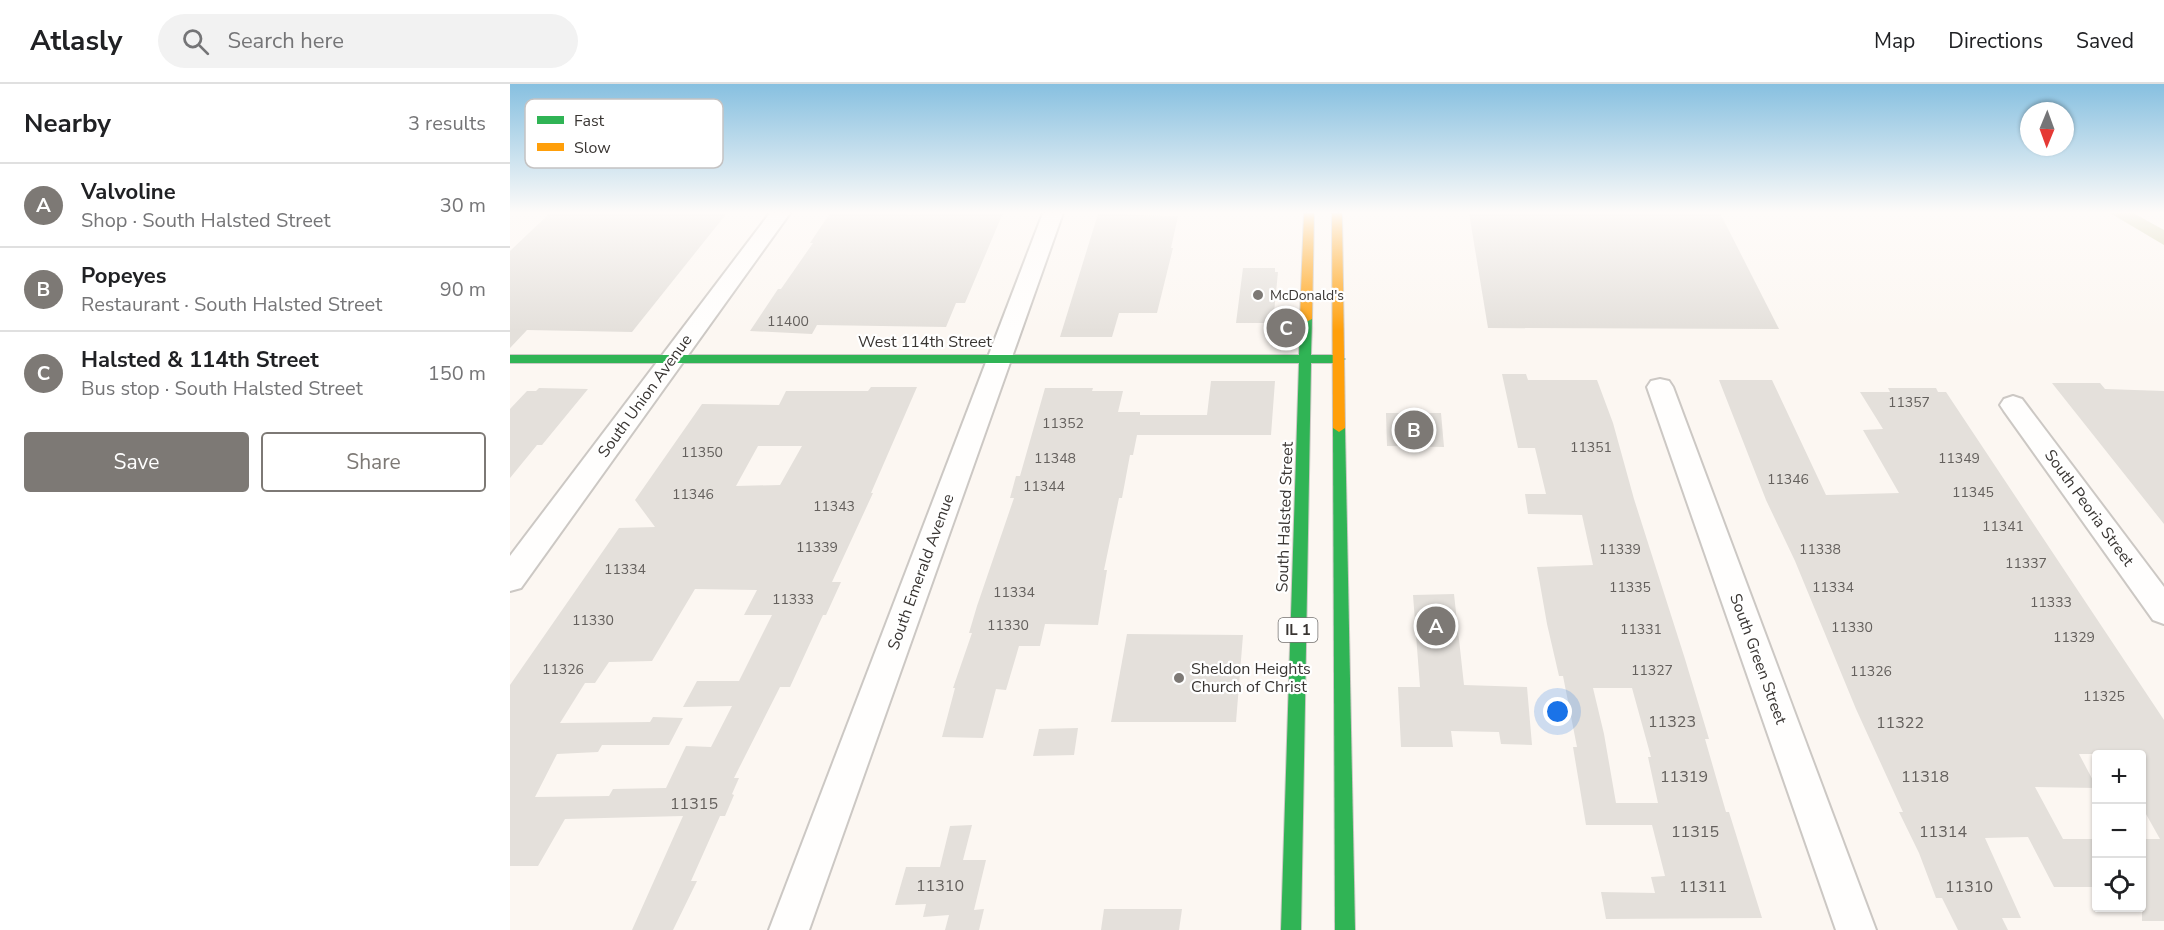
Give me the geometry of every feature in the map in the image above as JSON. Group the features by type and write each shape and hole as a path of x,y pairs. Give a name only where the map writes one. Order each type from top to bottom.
{"main road":[{"name":"South Halsted Street","path":"1291,930 1308,252"},
{"name":"IL 1","path":"1338,252 1345,930"},
{"name":"West 114th Street","path":"510,359 1339,359"}],"street":[{"name":"South Union Avenue","path":"510,579 751,252"},
{"name":"South Emerald Avenue","path":"789,930 1039,252"},
{"name":"South Green Street","path":"1660,387 1856,930"},
{"name":"South Peoria Street","path":"2013,405 2164,611"}],"building":[{"path":"510,252 695,252 632,332 527,330 510,348"},
{"path":"806,252 986,252 965,303 956,303 946,327 817,325 812,334 750,331 778,289 781,289"},
{"path":"1086,252 1172,252 1157,313 1119,313 1112,337 1060,337"},
{"path":"1476,252 1740,252 1779,329 1488,328"},
{"name":"McDonald's","path":"1243,268 1275,268 1275,272 1278,272 1273,323 1236,323"},
{"path":"1502,374 1526,374 1528,380 1597,380 1613,423 1634,499 1709,739 1705,739 1726,812 1729,812 1762,918 1606,919 1601,892 1655,893 1651,877 1665,876 1652,825 1586,825 1573,747 1577,747 1563,676 1559,676 1547,624 1537,567 1593,565 1582,515 1528,514 1525,494 1546,494 1535,448 1518,448","holes":["1593,688 1632,688 1651,757 1648,757 1658,803 1616,803"]},
{"path":"1719,380 1772,380 1826,495 1899,493 1863,430 1883,429 1860,392 1890,392 1888,388 1936,388 1938,392 1946,392 2164,720 2164,921 2142,921 2142,912 2146,912 2146,839 2160,839 2146,814 2146,750 2092,750 2092,754 2079,754 2092,779 2092,788 2035,787 2063,839 2092,839 2092,887 2054,887 2028,837 1985,838 2021,918 2002,918 2008,930 1958,930 1942,898 1936,898 1919,853 1899,812 1903,812 1856,709 1795,561 1766,500"},
{"path":"1211,381 1275,381 1271,435 1137,435 1133,455 1130,455 1122,498 1119,498 1104,570 1107,570 1098,625 1045,624 1040,646 1019,646 1006,690 996,689 983,738 942,737 955,688 953,688 972,633 969,633 1014,498 1010,498 1016,476 1020,476 1045,388 1093,388 1092,391 1123,391 1118,412 1140,412 1140,415 1207,415"},
{"path":"2052,383 2100,383 2105,389 2164,391 2164,524"},
{"path":"871,387 917,387 871,493 873,493 832,582 841,582 790,687 780,687 734,778 739,778 732,794 734,795 725,816 720,816 691,881 697,881 673,930 632,930 683,816 565,819 538,866 510,866 510,685 619,528 655,527 635,500 702,404 779,405 786,391 868,391","holes":["758,446 802,446 780,485 736,486","695,589 757,590 744,615 772,615 739,681 697,681 683,707 732,706 711,747 686,746 666,788 613,789 609,796 535,797 557,754 598,752 602,745 669,745 683,718 653,717 650,722 560,723 585,683 595,683 609,662 652,661"]},
{"path":"539,388 588,389 542,445 537,445 510,478 510,409 527,391 536,391"},
{"path":"1386,413 1441,413 1444,447 1387,446"},
{"path":"1454,594 1464,685 1527,687 1532,745 1501,744 1499,732 1451,731 1453,747 1401,747 1398,687 1420,687 1413,595"},
{"name":"Sheldon Heights Church of Christ","path":"1127,634 1243,635 1236,722 1111,722"},
{"path":"1078,728 1074,755 1033,756 1039,729"},
{"path":"972,825 963,860 986,860 974,910 984,909 979,930 945,930 949,915 923,917 926,904 895,905 906,867 940,867 950,826"},
{"path":"1104,909 1182,909 1179,930 1101,930"}],"traffic: fast":[{"path":"1291,930 1306,319"},
{"path":"510,359 1339,359"},
{"path":"1339,428 1345,930"}],"traffic: slow":[{"path":"1306,319 1308,252"},
{"path":"1337,252 1339,428"}],"place":[{"name":"McDonald's","path":"1258,295"},
{"name":"Halsted & 114th Street","path":"1286,328"},
{"name":"Popeyes","path":"1414,430"},
{"name":"Valvoline","path":"1436,626"},
{"name":"Sheldon Heights Church of Christ","path":"1179,678"}]}
